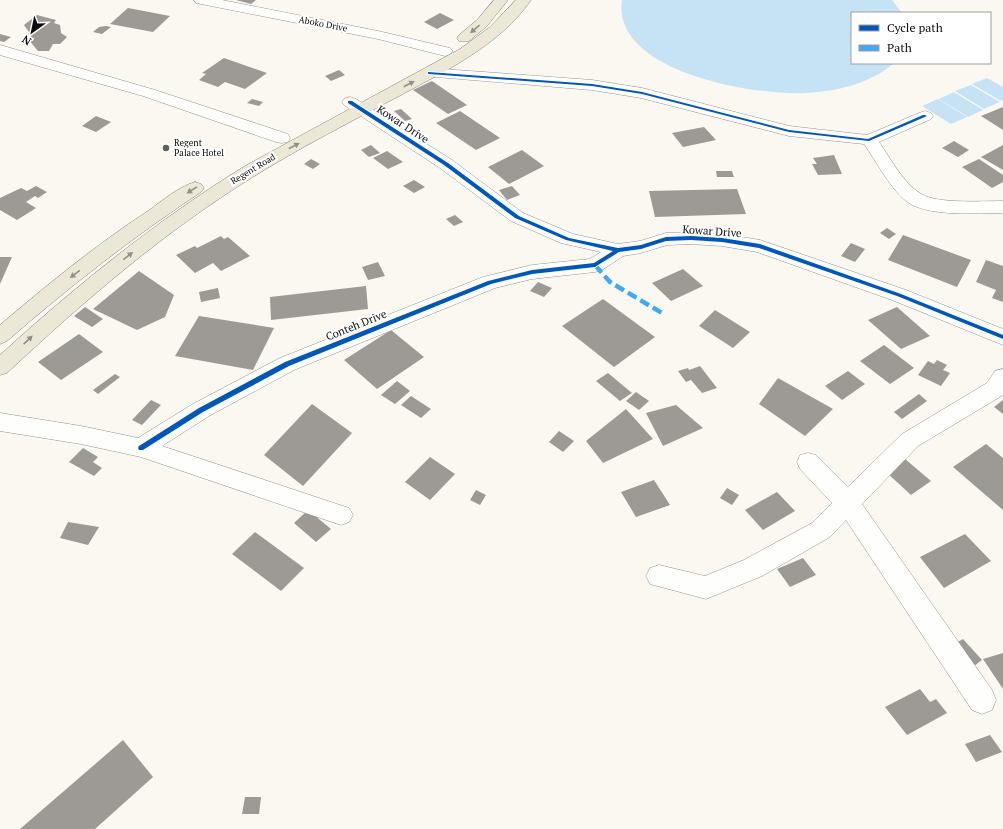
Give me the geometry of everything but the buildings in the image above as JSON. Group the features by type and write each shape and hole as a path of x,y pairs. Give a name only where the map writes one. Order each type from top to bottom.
{"main road":[{"name":"Regent Road","path":"0,367 62,308 183,213 445,51 467,36 482,23 501,0"},
{"name":"Regent Road","path":"0,336 43,299 165,206 223,170 282,138 429,73 458,58 489,37 524,0"}],"street":[{"name":"Aboko Drive","path":"201,0 370,34 445,51"},
{"path":"0,50 150,93 282,138"},
{"path":"429,73 592,86 642,93 789,131 869,140 925,116"},
{"name":"Kowar Drive","path":"356,106 446,164 516,217 568,239 618,250 641,247 666,239 691,238 722,240 760,246 899,294 1003,337"},
{"path":"869,140 915,199 930,204 1003,207"},
{"name":"Conteh Drive","path":"141,448 200,410 287,364 490,282 532,272 595,265 618,250"},
{"path":"659,576 706,588 753,568 821,530 847,502 910,440 944,418 995,389 1003,377"},
{"path":"0,422 81,435 141,448 341,515"},
{"path":"808,462 847,502 982,700"}],"water":[{"path":"622,0 892,0 901,12 851,12 851,64 893,64 874,76 853,85 806,93 783,93 755,90 723,84 691,75 662,62 639,45 625,25"},
{"path":"987,78 1003,87 1003,100 1001,101 972,84"},
{"path":"971,85 1000,102 984,109 955,91"},
{"path":"954,92 983,110 968,117 939,99"},
{"path":"938,99 967,117 951,124 922,106"}],"marked path":[{"path":"595,265 610,282 662,313"}],"cycle path":[{"path":"429,73 592,85 642,93 789,131 869,140 925,116"},
{"path":"350,102 446,164 517,217 568,239 618,250 641,247 666,239 691,238 722,240 760,246 899,295 1003,337"},
{"path":"141,448 201,410 287,364 490,282 532,272 595,265 618,250"}],"place":[{"name":"Regent Palace Hotel","path":"166,148"}]}
